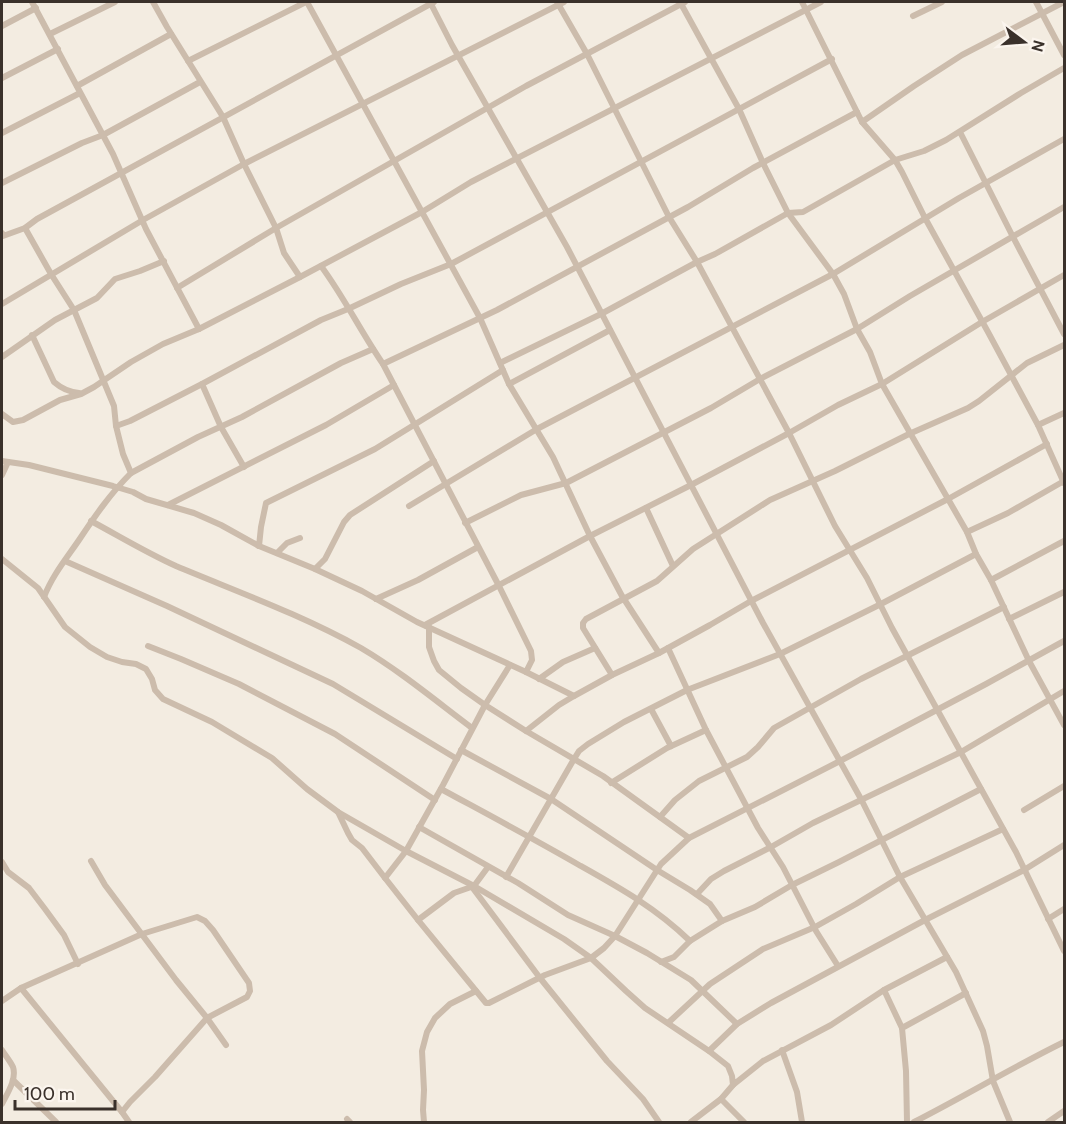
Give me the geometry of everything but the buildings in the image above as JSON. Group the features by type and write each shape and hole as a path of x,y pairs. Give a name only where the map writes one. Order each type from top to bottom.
{"street":[{"path":"50,34 115,2"},
{"path":"153,2 223,117 276,228 284,253 300,277"},
{"path":"188,61 306,2 480,318 509,384 537,429 566,483 590,536 624,599 659,653"},
{"path":"2,236 25,228 37,219 432,2 458,56 577,267 751,601 861,799 900,877 956,972 983,1031 993,1081 1010,1122"},
{"path":"2,304 143,220 244,164 560,2 669,217 732,326 835,526 867,578 879,604 1016,852 1065,951"},
{"path":"177,288 276,228 526,86 682,2 739,109 788,213 833,274 844,294 882,384 967,532 1029,661 1065,725"},
{"path":"802,2 862,122 895,160 902,172 1038,425 1064,482 1008,513 967,532"},
{"path":"2,414 14,422 23,420 60,400 81,394 164,344 199,329 300,277 422,212 471,182 821,2"},
{"path":"913,16 942,2"},
{"path":"1036,2 1065,55"},
{"path":"862,122 962,55 1065,2"},
{"path":"2,26 34,5 103,135 143,220 199,329"},
{"path":"2,133 171,34"},
{"path":"2,78 58,49"},
{"path":"116,426 202,384 321,320 451,264 832,59"},
{"path":"259,546 266,503 375,449 502,366 788,213 803,212 895,160 924,151 960,132 1065,68"},
{"path":"2,183 103,135 200,82"},
{"path":"383,364 480,318 577,267 857,112"},
{"path":"960,132 1065,334"},
{"path":"409,506 537,429 833,274 925,218 1065,139"},
{"path":"465,522 521,495 566,483 711,408 760,379 857,329 954,270 1065,207"},
{"path":"25,228 74,310 114,406 123,454 131,473"},
{"path":"2,357 55,320 98,298 115,279 164,261"},
{"path":"321,266 338,289 383,364 499,586 531,651 532,660 526,672"},
{"path":"427,626 590,536 882,384 982,322 1065,275"},
{"path":"509,384 610,330"},
{"path":"32,335 54,382 70,392 81,394"},
{"path":"612,675 583,628 586,619 657,581 693,549 770,500 968,408 1027,363 1065,345"},
{"path":"44,597 50,580 91,521 131,473 198,437 242,417 341,363 373,349"},
{"path":"202,384 221,427 244,467"},
{"path":"168,505 326,425 394,385"},
{"path":"1038,425 1065,413"},
{"path":"526,731 559,705 612,675 659,653 751,601 948,499 1047,444"},
{"path":"315,569 325,559 350,515 434,461"},
{"path":"2,475 5,462 29,465 117,487 194,513 259,546 362,591 427,626 574,696"},
{"path":"646,508 673,566"},
{"path":"91,521 173,564 253,597 359,647 389,665 472,728"},
{"path":"277,553 287,543 300,538"},
{"path":"991,580 1065,541"},
{"path":"376,599 418,580 478,547"},
{"path":"506,877 574,759 579,751 588,744 687,690 780,654 976,554"},
{"path":"2,559 38,588 65,627 90,647 107,657 136,664 146,669 155,690 163,699 212,723 272,758 307,789 338,812 564,939 591,958 645,1008 728,1066 733,1085"},
{"path":"65,561 333,684 457,759"},
{"path":"1009,619 1065,592"},
{"path":"660,817 675,800 699,781 747,757 774,728 810,707 1004,608"},
{"path":"427,626 429,647 439,670 485,705 603,776 689,838"},
{"path":"338,812 352,840 363,848 417,920 486,1003 489,1003 540,978 591,958 604,948 615,936 661,864 689,838 840,761 1065,641"},
{"path":"148,646 239,684 334,734 435,800"},
{"path":"539,679 563,662 595,648"},
{"path":"668,648 706,730 838,966"},
{"path":"385,878 406,851 472,728 510,665"},
{"path":"697,894 718,875 813,823 961,752 1065,691"},
{"path":"651,709 671,746"},
{"path":"611,783 671,746 706,730"},
{"path":"461,750 551,799 697,894 710,904 722,921"},
{"path":"1024,810 1065,786"},
{"path":"441,789 529,836 638,899 672,923 690,941"},
{"path":"661,962 674,957 690,941 722,921 981,789"},
{"path":"419,828 568,915 615,936 691,980 737,1024"},
{"path":"668,1023 702,990 763,949 815,927 900,877 1003,829"},
{"path":"709,1051 737,1024 771,1003 925,920 1024,870 1065,845"},
{"path":"2,861 9,872 28,888 45,909 64,935 78,964"},
{"path":"90,861 105,885 226,1045"},
{"path":"417,920 454,893 473,887 488,867"},
{"path":"473,887 540,978 607,1061 643,1099 658,1122"},
{"path":"1048,919 1065,909"},
{"path":"2,1001 21,988 142,934 196,917 205,921 249,983 250,991 247,997 207,1018 122,1112"},
{"path":"690,1122 722,1099 733,1085 763,1061 809,1038 884,990 947,957"},
{"path":"21,988 129,1122"},
{"path":"884,990 902,1028 907,1078 907,1122"},
{"path":"424,1122 422,1051 427,1032 435,1018 450,1004 476,991"},
{"path":"902,1028 966,993"},
{"path":"915,1122 1065,1042"},
{"path":"2,1050 13,1066 13,1080 2,1104"},
{"path":"782,1050 797,1092 802,1122"},
{"path":"13,1080 56,1122"},
{"path":"722,1099 744,1122"},
{"path":"1048,1122 1065,1111"}]}
